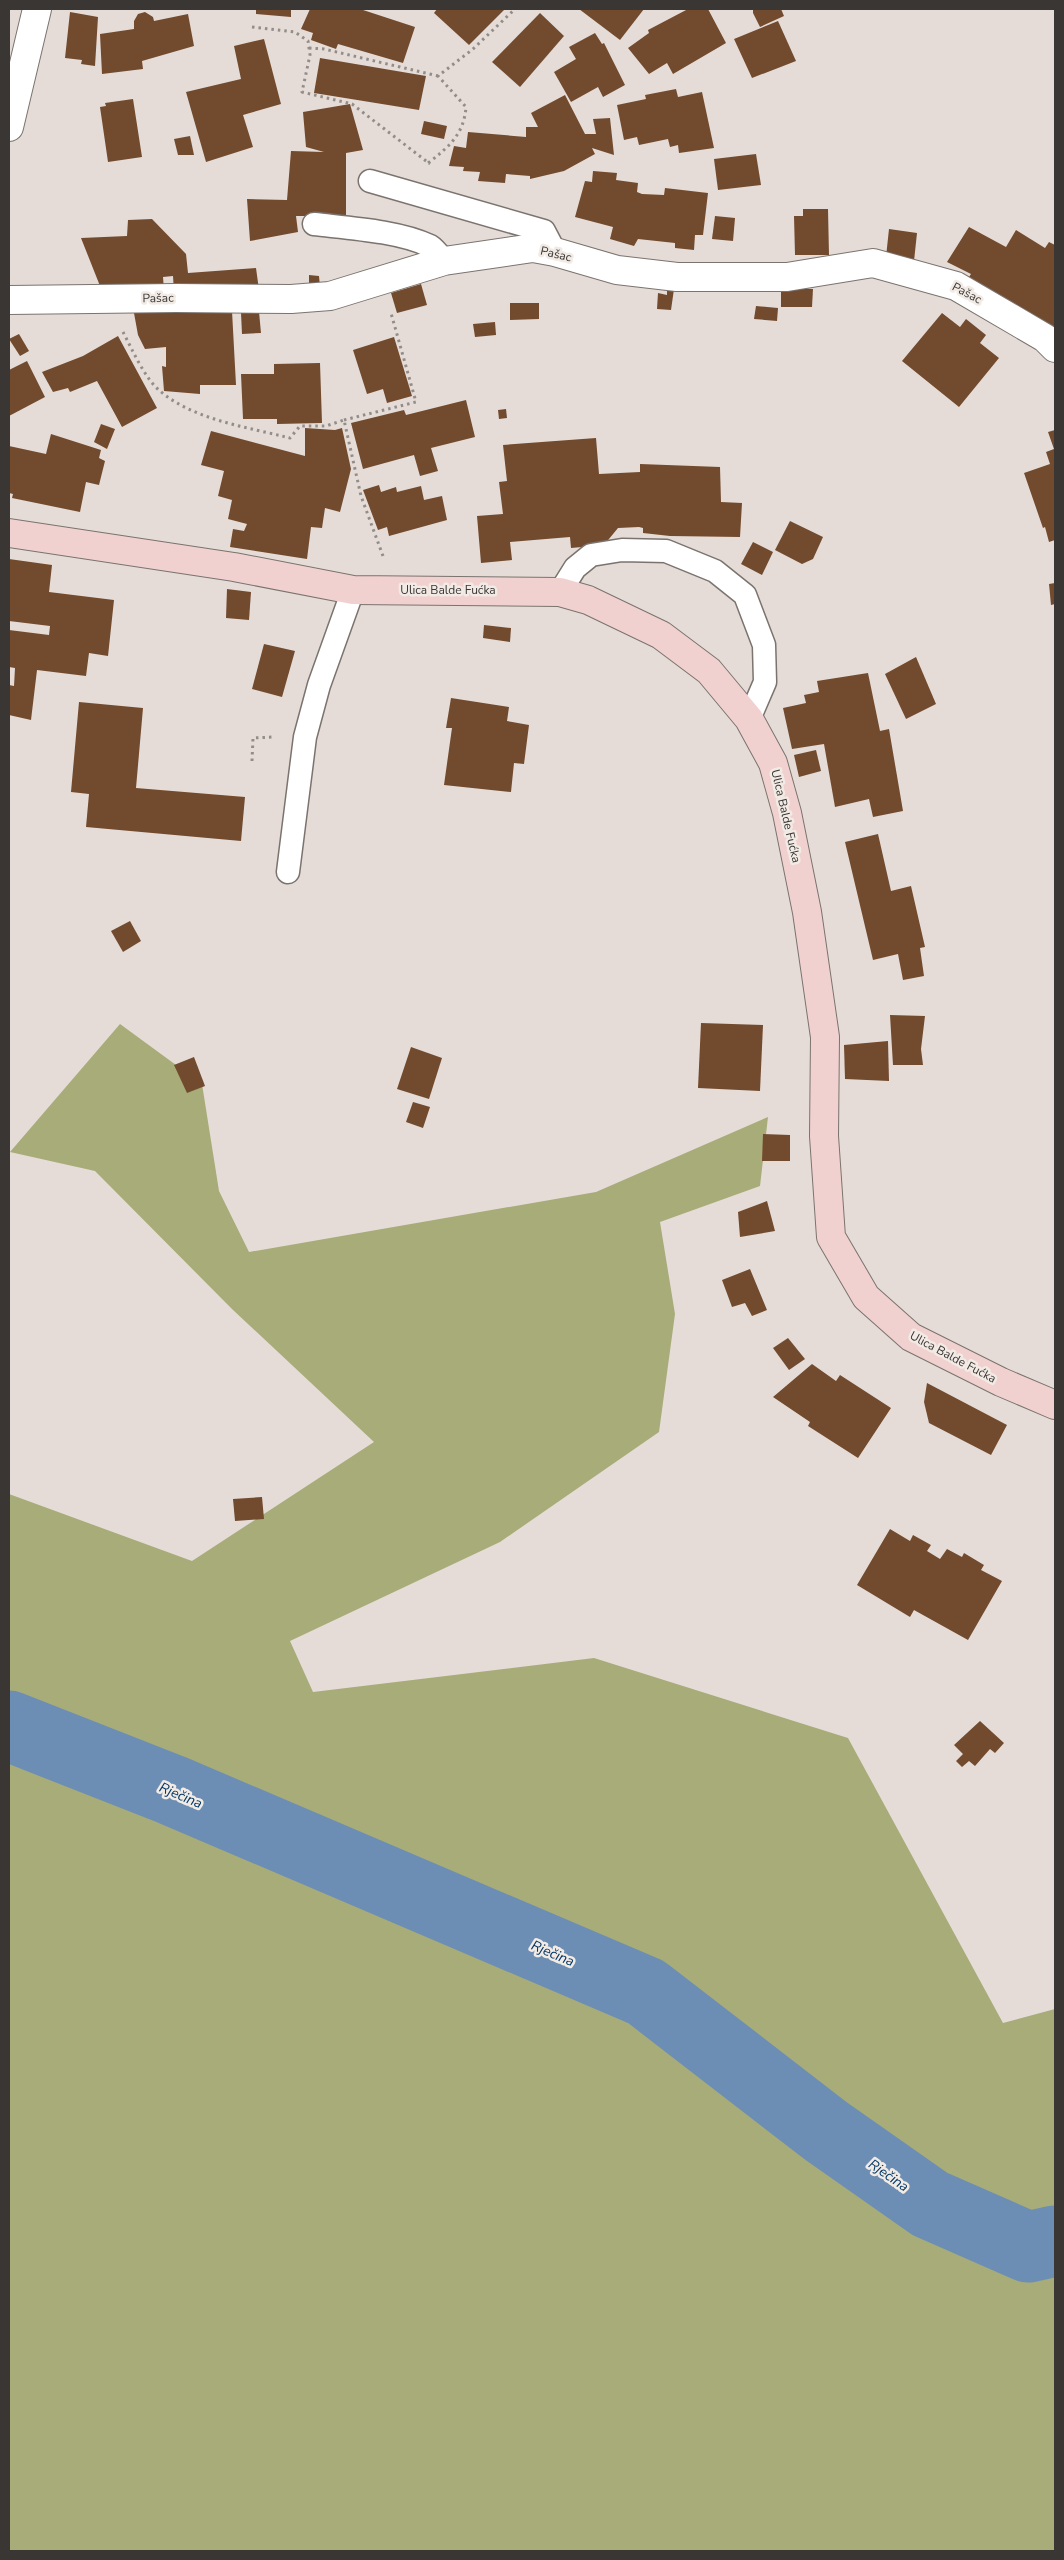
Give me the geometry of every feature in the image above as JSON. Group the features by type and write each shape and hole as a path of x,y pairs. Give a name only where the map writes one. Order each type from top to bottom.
{"main road":[{"name":"Ulica Balde Fućka","path":"9,533 234,567 353,590 560,592 588,600 661,635 709,672 749,719 773,763 787,813 807,912 825,1037 824,1136 831,1237 866,1297 911,1337 1001,1382 1055,1405"}],"street":[{"path":"9,126 37,9"},
{"name":"Pašac","path":"9,300 291,299 330,296 444,261 533,248 556,252 617,270 678,277 788,277 873,263 956,286 1045,338 1055,348"}],"lane":[{"path":"370,181 544,231 556,252"},
{"path":"314,224 376,232 418,242 432,247 444,261"},
{"path":"560,592 575,568 591,555 622,550 666,551 715,571 746,595 764,645 766,682 749,719"},
{"path":"288,872 305,737 319,685 353,590"}],"path":[{"path":"438,76 473,49 515,9"},
{"path":"252,27 295,32 308,41 310,55 302,92 352,104 435,168"},
{"path":"309,48 324,48 438,76 466,107 465,123 453,141 436,157"},
{"path":"104,299 158,390 179,404 213,417 290,438 300,426 326,426 416,402 398,342"},
{"path":"344,420 361,496 384,558"},
{"path":"252,761 253,738 260,738"}],"green space":[{"path":"120,1024 202,1084 219,1191 249,1252 596,1192 768,1117 760,1186 660,1222 675,1314 659,1432 500,1542 290,1641 313,1692 594,1658 848,1738 1003,2023 1055,2009 1055,2551 9,2551 9,1494 192,1561 374,1442 232,1309 95,1171 10,1152"}],"building":[{"path":"256,9 291,9 291,17 256,14"},
{"path":"310,9 360,9 415,27 403,63 338,44 336,49 311,40 313,33 301,29"},
{"path":"437,9 505,9 469,45 434,13"},
{"path":"579,9 644,9 620,40"},
{"path":"688,9 708,9 726,43 673,74 667,63 649,74 628,48 649,33 648,30"},
{"path":"753,9 781,9 784,16 760,27"},
{"path":"70,12 98,17 95,66 81,64 82,60 65,58"},
{"path":"145,12 153,17 154,21 188,14 194,46 142,61 143,69 102,74 100,34 134,29 134,21 138,14"},
{"path":"540,13 564,36 520,87 492,62"},
{"path":"778,21 796,61 752,78 734,39"},
{"path":"595,33 602,44 604,43 625,85 603,97 598,87 571,102 554,72 576,59 569,47"},
{"path":"264,39 281,104 243,115 253,147 206,162 186,92 241,79 234,46"},
{"path":"320,58 426,76 419,110 314,93"},
{"path":"676,89 678,97 702,92 714,148 679,153 678,145 670,147 668,139 639,145 637,137 624,140 617,105 646,99 645,95"},
{"path":"565,95 585,134 596,134 593,119 610,118 614,155 592,148 595,154 564,171 530,179 530,176 506,174 505,183 478,181 480,172 463,171 464,167 449,166 454,146 466,148 468,132 526,137 526,127 538,127 531,113"},
{"path":"133,99 142,157 108,162 100,107 106,106 105,103"},
{"path":"350,104 363,150 346,153 346,216 296,216 298,232 250,241 247,199 287,200 291,151 324,152 306,147 303,112"},
{"path":"424,121 447,126 444,139 421,134"},
{"path":"190,136 194,155 178,155 174,139"},
{"path":"756,154 761,185 718,190 714,159"},
{"path":"593,171 617,173 616,180 638,183 637,192 642,194 664,195 665,188 708,193 703,235 695,235 694,250 675,248 675,243 638,239 634,246 610,239 613,227 575,217 585,181 592,182"},
{"path":"803,209 828,209 829,255 795,255 794,216 803,216"},
{"path":"715,216 735,218 733,241 712,239"},
{"path":"152,219 186,254 188,273 256,268 259,290 174,292 173,276 163,277 164,290 102,291 81,238 127,236 128,220"},
{"path":"969,227 1006,247 1016,230 1045,248 1049,242 1055,245 1054,327 969,277 971,274 947,262"},
{"path":"889,229 917,233 914,261 886,257"},
{"path":"309,275 319,276 320,287 309,287"},
{"path":"421,284 427,305 397,313 391,293"},
{"path":"667,288 674,289 671,310 657,309 658,293 667,295"},
{"path":"781,288 813,289 812,307 781,307"},
{"path":"510,303 539,303 539,319 510,320"},
{"path":"756,306 778,308 777,321 754,319"},
{"path":"232,311 236,385 200,385 200,394 164,391 162,366 166,367 166,347 145,349 138,335 134,313"},
{"path":"259,312 261,333 242,334 241,313"},
{"path":"942,313 960,327 966,319 986,335 980,343 999,358 959,407 902,361"},
{"path":"495,322 496,335 475,337 473,324"},
{"path":"19,334 29,351 20,356 9,339"},
{"path":"118,336 157,408 122,427 97,381 70,392 68,388 53,392 42,372 83,356"},
{"path":"394,337 412,396 387,403 383,389 367,394 353,350"},
{"path":"27,361 45,397 9,416 9,370"},
{"path":"320,363 322,423 277,424 277,419 243,419 241,374 274,374 274,364"},
{"path":"466,400 475,437 431,448 438,471 420,476 414,455 363,469 351,423 404,410 406,415"},
{"path":"506,409 507,418 499,419 498,410"},
{"path":"101,424 115,429 107,449 94,442"},
{"path":"305,428 335,430 342,428 351,469 340,512 325,508 322,528 311,527 307,559 230,547 233,529 244,531 247,524 228,519 232,500 218,496 224,471 201,465 211,431 305,456"},
{"path":"1055,430 1055,540 1049,542 1024,473 1050,464 1046,452 1054,449 1048,432"},
{"path":"51,434 101,450 99,458 105,461 99,485 86,482 80,512 12,498 13,494 9,493 9,446 46,454"},
{"path":"596,438 599,474 640,472 640,464 720,467 721,502 742,503 740,537 670,536 643,533 643,528 639,527 618,528 604,545 571,548 570,537 510,542 512,560 481,563 477,516 503,514 499,482 507,481 503,445"},
{"path":"379,485 381,492 396,487 397,492 421,486 424,500 442,496 447,520 389,536 387,527 378,530 363,490"},
{"path":"790,521 823,537 813,559 802,564 775,550"},
{"path":"753,542 773,552 762,575 741,564"},
{"path":"9,559 52,565 49,592 114,600 108,656 89,653 86,676 37,670 31,720 9,715 9,685 14,686 15,668 9,667 9,630 49,635 50,626 9,621"},
{"path":"1055,583 1055,604 1051,605 1049,584"},
{"path":"227,589 251,592 249,620 226,618"},
{"path":"484,625 511,628 510,642 483,638"},
{"path":"264,644 295,651 282,697 252,689"},
{"path":"916,657 936,704 906,719 885,674"},
{"path":"868,673 880,731 889,729 903,811 873,817 869,799 835,807 824,744 792,749 783,708 806,703 804,695 819,692 817,681"},
{"path":"451,698 509,707 507,721 529,725 524,764 514,763 511,792 444,785 452,728 446,728"},
{"path":"79,702 143,708 136,788 245,797 241,841 86,827 89,794 71,792"},
{"path":"816,750 821,771 799,777 794,755"},
{"path":"878,834 891,891 911,886 925,947 920,948 924,976 903,980 898,954 873,960 845,842"},
{"path":"130,921 141,941 123,952 111,931"},
{"path":"890,1015 925,1016 921,1049 923,1065 893,1065"},
{"path":"701,1023 763,1025 760,1091 698,1088"},
{"path":"888,1041 889,1081 845,1079 844,1045"},
{"path":"411,1047 442,1058 429,1099 397,1089"},
{"path":"194,1057 205,1086 187,1093 174,1065"},
{"path":"413,1102 430,1107 423,1128 406,1122"},
{"path":"763,1134 790,1135 790,1161 762,1161"},
{"path":"767,1201 775,1231 740,1237 738,1212"},
{"path":"750,1269 767,1310 752,1316 745,1303 732,1307 722,1280"},
{"path":"788,1338 805,1359 789,1370 773,1348"},
{"path":"812,1364 836,1381 840,1375 891,1408 858,1458 808,1426 810,1422 773,1397"},
{"path":"927,1383 1007,1425 991,1455 929,1423 924,1402"},
{"path":"262,1497 264,1519 235,1521 233,1499"},
{"path":"890,1529 910,1541 913,1535 931,1545 927,1551 940,1559 947,1549 962,1557 964,1553 984,1565 981,1570 1002,1581 968,1640 914,1610 910,1617 857,1585"},
{"path":"980,1721 1004,1743 995,1753 990,1749 975,1766 969,1761 962,1767 956,1761 963,1754 954,1745"}],"waterway":[{"name":"Rječina","path":"9,1726 172,1790 646,1992 826,2131 930,2204 1028,2247 1055,2241"}]}
